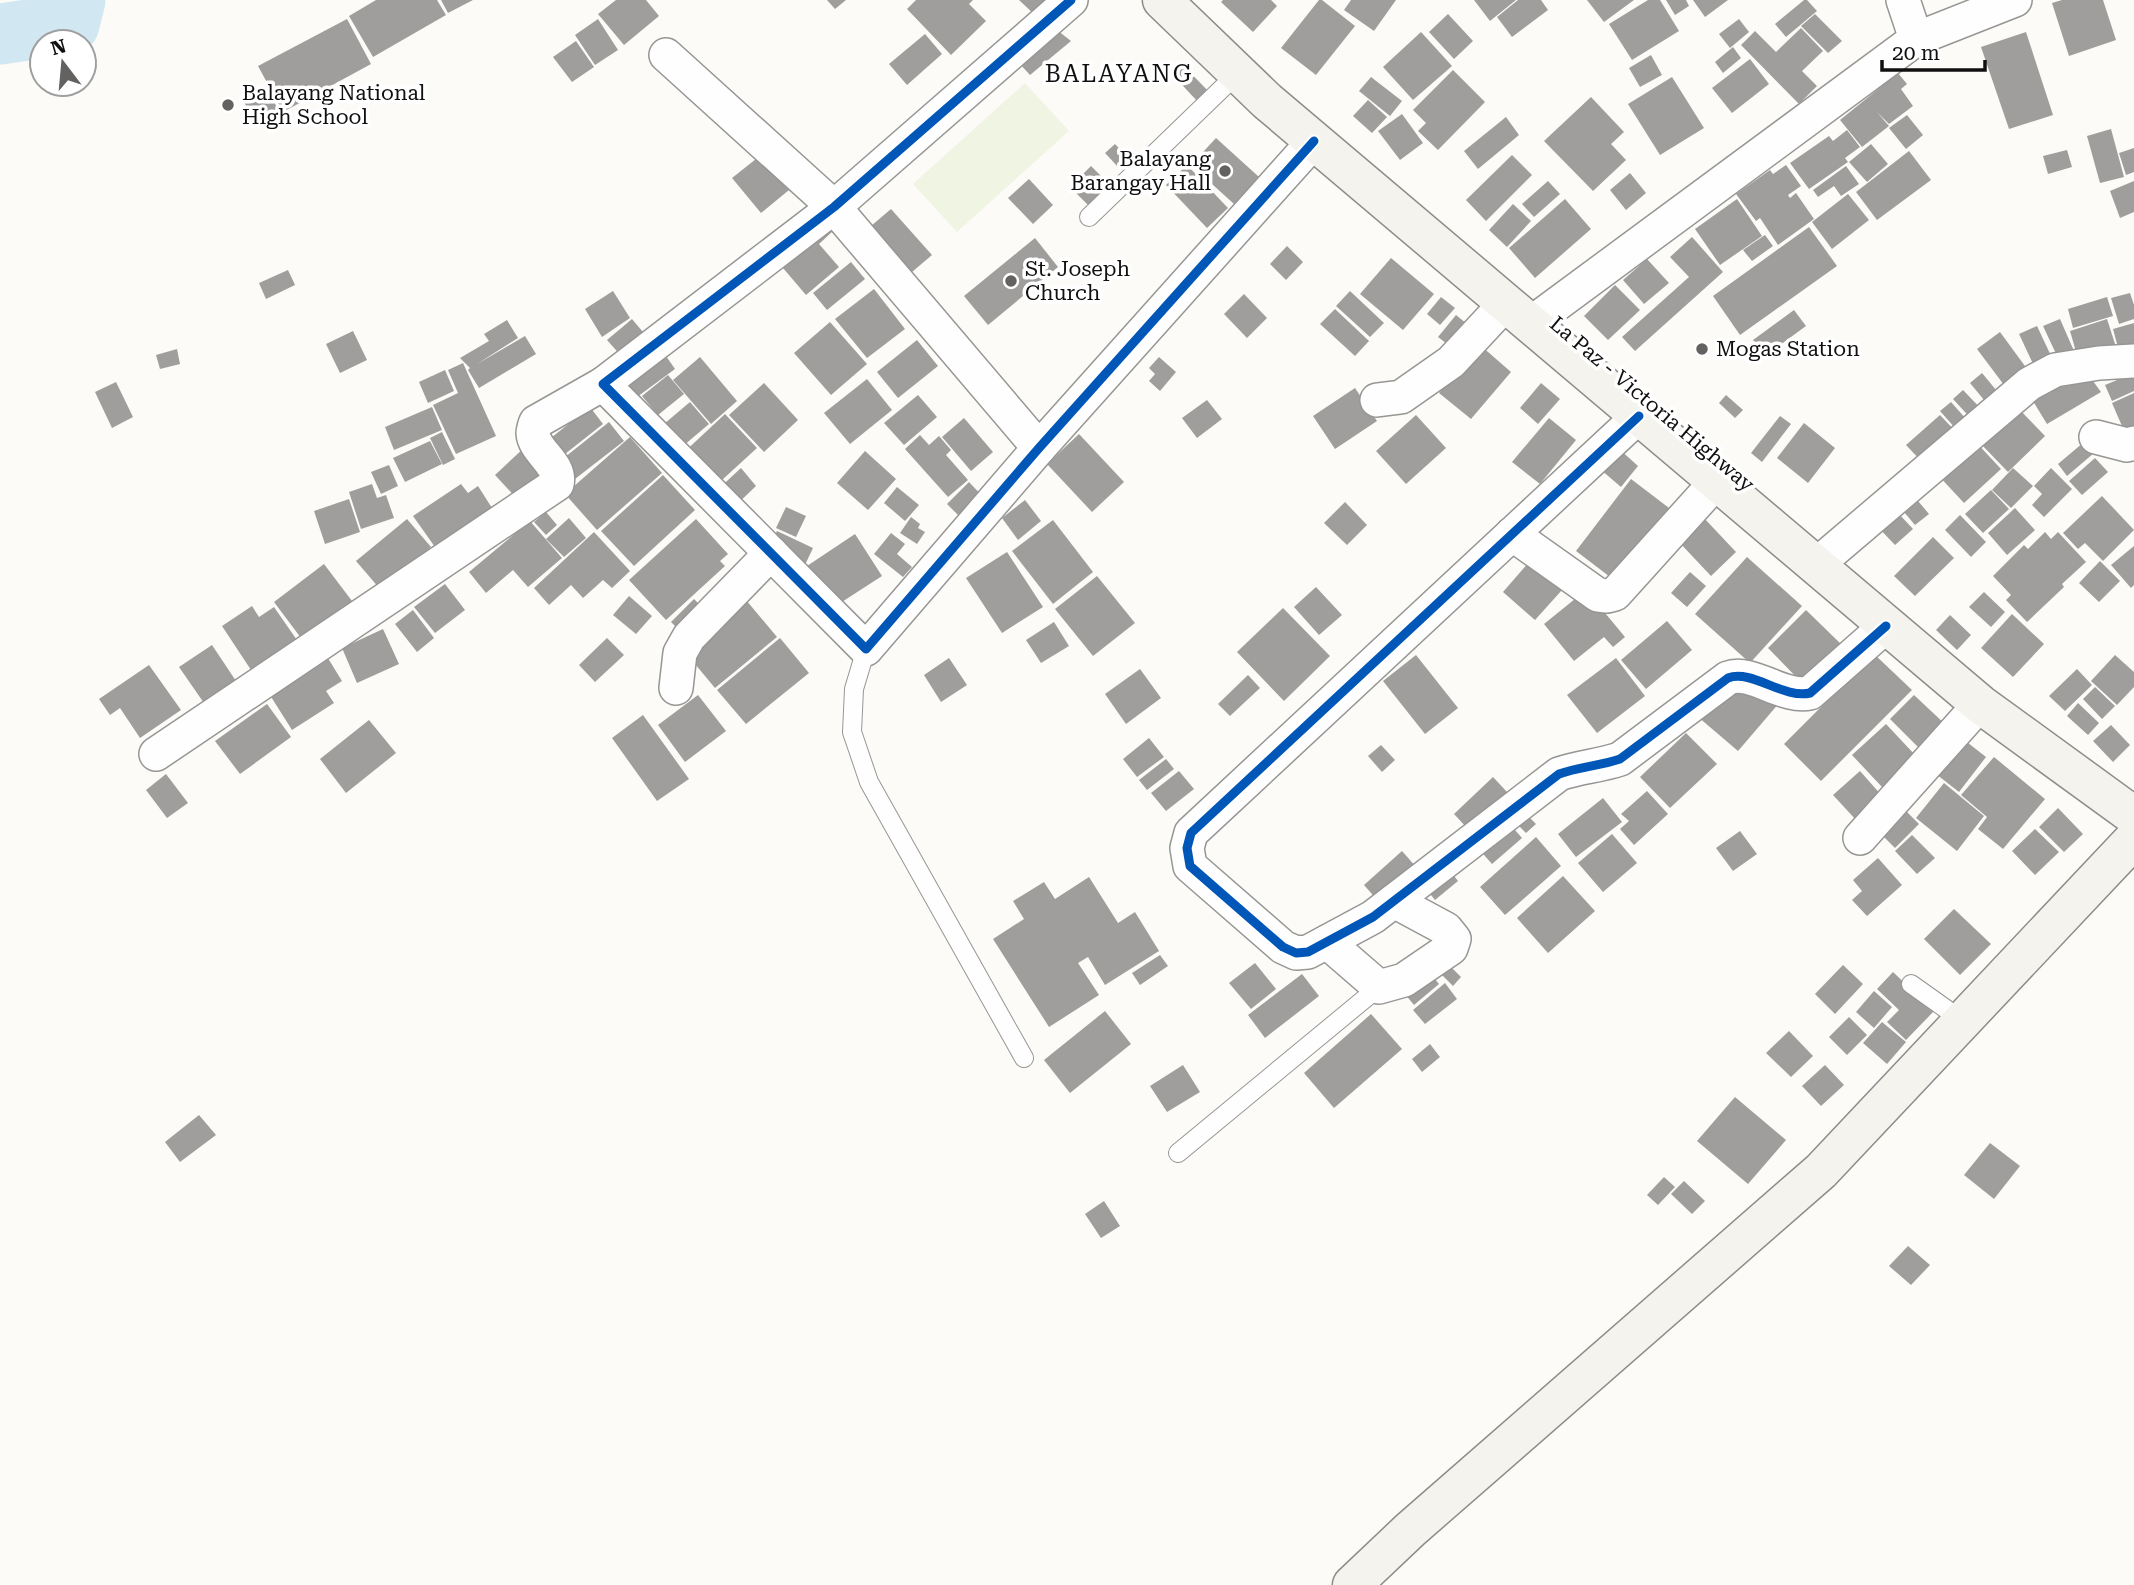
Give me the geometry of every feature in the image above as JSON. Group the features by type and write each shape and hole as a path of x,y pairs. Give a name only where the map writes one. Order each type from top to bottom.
{"main road":[{"name":"La Paz - Victoria Highway","path":"1162,0 1267,101 1886,626 1980,704 2134,817"},
{"path":"1352,1585 1410,1530 1821,1171 2134,839"}],"street":[{"path":"156,754 557,484 558,474 536,441 533,432 536,422 603,384 834,207 1071,0"},
{"path":"1903,0 1916,39"},
{"path":"1377,400 1401,397 1916,39 2015,0"},
{"path":"666,55 834,207 1039,448"},
{"path":"603,384 866,649 1039,448 1314,141"},
{"path":"1815,566 2029,384 2055,370 2134,360"},
{"path":"1639,416 1191,833 1187,848 1190,866 1283,947 1296,953 1308,952 1373,917 1559,774 1578,767 1601,765 1620,759 1728,678 1740,676 1796,694 1810,693 1886,626"},
{"path":"2096,437 2127,445 2134,443"},
{"path":"1512,534 1598,595 1615,594 1716,482"},
{"path":"676,688 680,653 690,637 771,553"},
{"path":"1860,838 1980,704"},
{"path":"1327,942 1379,987 1404,979 1451,948 1454,939 1447,929 1394,901"}],"lane":[{"path":"1088,217 1238,73"},
{"path":"866,649 854,690 852,732 869,782 1024,1058"},
{"path":"1911,984 1963,1021"},
{"path":"1178,1153 1379,987"}],"green space":[{"path":"1025,83 1069,131 957,232 913,184"}],"building":[{"path":"376,0 437,0 446,15 373,57 349,16"},
{"path":"441,0 473,0 448,13"},
{"path":"616,0 646,0 659,16 624,45 598,14"},
{"path":"827,0 846,0 835,9"},
{"path":"916,0 973,0 969,4 986,21 951,55 907,9"},
{"path":"1019,0 1051,0 1036,16"},
{"path":"1271,0 1277,6 1253,32 1221,2"},
{"path":"1319,0 1355,26 1316,75 1281,48"},
{"path":"1351,0 1396,0 1374,31 1344,10"},
{"path":"1474,0 1516,0 1490,21"},
{"path":"1518,0 1541,0 1548,10 1512,37 1497,17"},
{"path":"1587,0 1634,0 1604,22"},
{"path":"1648,0 1660,0 1679,31 1632,60 1609,24"},
{"path":"1666,0 1686,0 1689,6 1675,15"},
{"path":"1693,0 1728,0 1705,17"},
{"path":"1804,0 1817,11 1786,37 1775,24"},
{"path":"2062,0 2103,0 2116,40 2069,56 2052,3"},
{"path":"1448,14 1473,41 1454,59 1429,32"},
{"path":"1815,14 1842,41 1828,53 1801,26"},
{"path":"347,19 371,64 283,112 258,66"},
{"path":"598,19 618,50 595,65 575,35"},
{"path":"1739,19 1749,32 1730,48 1719,34"},
{"path":"1801,28 1823,51 1802,71 1817,86 1799,104 1741,45 1755,31 1776,52"},
{"path":"1057,30 1071,41 1030,75 1019,63"},
{"path":"1421,32 1452,66 1413,100 1383,67"},
{"path":"2026,32 2053,115 2009,129 1981,47"},
{"path":"925,34 942,54 907,85 889,64"},
{"path":"576,41 594,67 572,82 553,57"},
{"path":"1733,47 1741,58 1723,73 1715,62"},
{"path":"1651,55 1662,75 1640,87 1629,68"},
{"path":"1750,59 1769,84 1732,113 1712,88"},
{"path":"1181,63 1210,93 1199,103 1170,72"},
{"path":"1453,70 1485,102 1438,150 1418,131 1426,123 1413,110"},
{"path":"1898,73 1907,84 1901,89 1913,106 1889,124 1877,112 1889,126 1862,147 1840,120"},
{"path":"1371,77 1402,101 1390,116 1359,91"},
{"path":"1672,77 1704,128 1660,155 1628,104"},
{"path":"267,90 278,109 254,121 244,102"},
{"path":"1591,97 1624,132 1611,144 1626,160 1593,191 1544,141"},
{"path":"1368,100 1387,117 1372,133 1353,116"},
{"path":"1402,114 1423,143 1400,160 1378,131"},
{"path":"1907,115 1923,135 1906,149 1889,128"},
{"path":"1506,117 1519,135 1478,169 1464,151"},
{"path":"2111,129 2124,177 2100,183 2087,136"},
{"path":"1847,130 1860,147 1845,158 1848,162 1809,189 1790,163 1829,136 1833,141"},
{"name":"Balayang Barangay Hall","path":"1216,138 1259,177 1234,204 1191,165"},
{"path":"1115,144 1129,159 1119,168 1105,153"},
{"path":"1871,144 1888,164 1867,182 1849,162"},
{"path":"2134,148 2134,172 2126,175 2119,153"},
{"path":"2067,150 2072,167 2048,174 2043,156"},
{"path":"1909,151 1931,180 1877,220 1856,192"},
{"path":"761,155 789,190 761,213 732,178"},
{"path":"1512,155 1532,175 1486,221 1466,200"},
{"path":"1187,165 1228,208 1207,228 1166,185"},
{"path":"1786,165 1801,186 1788,195 1790,198 1796,193 1814,219 1778,245 1760,218 1756,221 1736,194 1770,170 1773,174"},
{"path":"1091,166 1109,184 1088,205 1070,187"},
{"path":"1846,166 1859,184 1841,196 1834,186 1818,197 1813,190"},
{"path":"1630,173 1646,193 1626,210 1610,190"},
{"path":"1029,179 1053,205 1033,224 1008,198"},
{"path":"1548,181 1560,194 1534,217 1522,204"},
{"path":"2134,181 2134,212 2120,218 2110,191"},
{"path":"1848,194 1869,220 1832,249 1812,222"},
{"path":"1565,199 1591,229 1535,278 1509,248"},
{"path":"1737,199 1762,236 1720,265 1695,229"},
{"path":"1513,204 1531,221 1507,247 1489,230"},
{"path":"891,209 932,255 912,272 871,226"},
{"path":"822,220 833,231 819,244 839,267 806,295 783,268 817,240"},
{"path":"1809,227 1837,266 1740,335 1713,296"},
{"path":"1765,235 1773,246 1752,261 1743,250"},
{"path":"1692,237 1723,272 1635,351 1622,337 1689,277 1670,257"},
{"name":"St. Joseph Church","path":"1035,238 1058,267 988,325 964,296"},
{"path":"1287,246 1303,262 1286,280 1270,264"},
{"path":"1391,258 1434,294 1403,330 1360,294"},
{"path":"1647,259 1669,283 1644,304 1623,280"},
{"path":"851,262 865,279 827,310 813,293"},
{"path":"288,270 295,285 266,299 259,283"},
{"path":"1615,285 1640,310 1608,340 1584,316"},
{"path":"874,289 905,329 867,358 835,319"},
{"path":"613,291 630,318 602,337 585,309"},
{"path":"1350,291 1384,323 1370,337 1336,306"},
{"path":"2130,293 2134,305 2134,319 2119,324 2111,298"},
{"path":"1244,294 1267,318 1247,338 1224,314"},
{"path":"1441,297 1455,308 1440,325 1427,314"},
{"path":"2107,297 2113,316 2073,328 2068,309"},
{"path":"1335,309 1369,341 1355,356 1320,324"},
{"path":"1794,310 1806,326 1765,356 1753,340"},
{"path":"1456,315 1472,328 1455,350 1438,337"},
{"path":"632,319 648,338 623,358 607,340"},
{"path":"2060,319 2074,351 2058,358 2043,326"},
{"path":"2107,319 2117,350 2079,362 2070,331"},
{"path":"507,320 518,338 477,364 525,336 536,354 479,388 468,370 470,368 460,358 489,341 484,334"},
{"path":"830,322 867,364 831,395 794,353"},
{"path":"2134,323 2134,352 2120,355 2113,329"},
{"path":"2037,326 2053,360 2035,368 2019,334"},
{"path":"353,331 367,360 340,373 326,344"},
{"path":"2000,332 2033,377 2010,393 1977,349"},
{"path":"917,340 938,366 898,398 877,372"},
{"path":"1480,345 1511,372 1471,419 1439,393"},
{"path":"177,349 180,364 160,369 156,355"},
{"path":"666,356 675,369 633,400 624,388"},
{"path":"700,357 737,401 711,424 673,380"},
{"path":"1159,357 1176,372 1160,391 1149,381 1155,374 1149,368"},
{"path":"463,363 496,436 456,454 433,405 458,393 448,370"},
{"path":"445,370 454,391 428,403 419,382"},
{"path":"2085,370 2101,392 2047,424 2028,393"},
{"path":"1982,373 2001,396 1989,406 1970,383"},
{"path":"2134,373 2134,391 2112,401 2105,385"},
{"path":"668,375 684,394 658,415 642,396"},
{"path":"867,379 892,410 850,444 824,413"},
{"path":"116,382 133,417 112,428 95,392"},
{"path":"764,383 798,420 764,452 729,415"},
{"path":"1541,383 1560,399 1538,424 1520,408"},
{"path":"1355,388 1377,421 1335,449 1313,416"},
{"path":"1963,390 1985,413 1975,423 1953,399"},
{"path":"2134,393 2134,429 2125,433 2112,403"},
{"path":"918,395 937,417 904,445 884,423"},
{"path":"1726,395 1743,410 1735,418 1719,403"},
{"path":"1207,400 1222,419 1197,438 1182,418"},
{"path":"690,402 709,424 683,446 664,424"},
{"path":"1951,402 1974,428 1963,437 1940,411"},
{"path":"2016,406 2045,436 2008,472 1979,442"},
{"path":"432,407 442,430 394,450 385,427"},
{"path":"590,407 603,424 560,458 547,441"},
{"path":"725,414 757,448 711,490 680,456"},
{"path":"1416,415 1446,448 1406,484 1376,451"},
{"path":"1940,415 1958,434 1924,464 1906,445"},
{"path":"1780,416 1791,424 1762,462 1751,453"},
{"path":"964,418 993,452 971,471 942,437"},
{"path":"1549,418 1576,440 1540,484 1512,462"},
{"path":"609,422 624,441 575,479 560,461"},
{"path":"1804,423 1835,448 1808,483 1777,458"},
{"path":"442,432 455,459 443,465 430,438"},
{"path":"1079,434 1124,482 1092,512 1047,464"},
{"path":"920,435 929,445 939,436 951,450 946,455 968,480 948,497 905,449"},
{"path":"630,437 662,473 597,530 565,494"},
{"path":"1974,440 2001,469 1964,503 1937,474"},
{"path":"430,441 442,464 405,482 393,458"},
{"path":"2084,442 2094,453 2067,476 2058,464"},
{"path":"525,447 551,477 521,503 495,475"},
{"path":"1618,448 1638,466 1621,487 1600,469"},
{"path":"865,451 896,479 868,510 837,483"},
{"path":"2095,458 2108,472 2082,495 2069,481"},
{"path":"389,465 398,486 381,494 371,472"},
{"path":"741,468 756,486 731,510 714,493"},
{"path":"2013,468 2033,486 2011,508 1992,490"},
{"path":"2051,468 2072,489 2044,517 2032,505 2042,494 2034,486"},
{"path":"663,475 695,510 634,566 601,531"},
{"path":"1631,479 1673,511 1618,583 1576,551"},
{"path":"969,482 988,502 966,523 947,504"},
{"path":"372,484 377,498 386,495 394,518 361,529 349,492"},
{"path":"461,484 468,493 478,486 492,508 435,547 413,516"},
{"path":"897,487 919,505 905,521 884,503"},
{"path":"1991,490 2009,509 1983,533 1965,514"},
{"path":"2102,496 2134,530 2103,561 2085,543 2078,549 2063,533"},
{"path":"349,499 360,532 325,544 314,511"},
{"path":"1025,500 1041,521 1018,540 1002,518"},
{"path":"1918,501 1929,514 1915,525 1904,512"},
{"path":"1345,502 1367,525 1347,545 1324,523"},
{"path":"786,507 806,516 796,537 776,528"},
{"path":"2015,508 2035,530 2007,555 1988,533"},
{"path":"546,512 557,525 546,535 534,522"},
{"path":"1903,512 1900,515 1913,529 1895,545 1875,524"},
{"path":"1960,515 1986,542 1971,557 1945,530"},
{"path":"911,517 920,524 918,528 925,532 917,544 900,533"},
{"path":"1703,517 1736,552 1711,576 1678,541"},
{"path":"569,518 586,538 564,557 546,539"},
{"path":"407,519 431,547 380,589 356,561"},
{"path":"696,519 728,554 720,561 725,566 666,620 629,580"},
{"path":"1053,520 1093,572 1053,604 1012,551"},
{"path":"530,521 562,558 528,587 513,570 486,593 469,572"},
{"path":"777,531 813,548 804,567 767,550"},
{"path":"594,532 630,571 612,588 603,580 583,598 571,585 549,605 534,588"},
{"path":"2045,532 2051,539 2058,532 2086,562 2027,622 2006,600 2011,595 1993,576 2024,545 2028,549"},
{"path":"891,533 905,544 897,554 912,567 903,577 874,554"},
{"path":"855,534 882,576 831,609 804,568"},
{"path":"1933,537 1954,558 1915,596 1894,576"},
{"path":"2134,546 2134,585 2131,588 2111,565"},
{"path":"1007,552 1043,607 1002,633 966,578"},
{"path":"1747,557 1802,606 1750,663 1695,614"},
{"path":"1530,561 1562,590 1535,620 1503,592"},
{"path":"2100,561 2120,581 2099,602 2079,583"},
{"path":"324,564 352,601 301,638 274,602"},
{"path":"1690,572 1706,586 1687,607 1671,593"},
{"path":"1097,576 1135,623 1093,656 1055,609"},
{"path":"445,584 465,610 435,633 414,607"},
{"path":"1316,587 1342,615 1319,635 1294,607"},
{"path":"1586,590 1625,637 1613,647 1604,637 1574,661 1544,624"},
{"path":"1984,592 2005,612 1991,627 1969,607"},
{"path":"629,596 652,616 636,634 613,615"},
{"path":"694,599 706,611 683,634 671,622"},
{"path":"746,600 777,637 715,688 685,652"},
{"path":"252,606 259,617 274,607 299,643 253,673 222,626"},
{"path":"1283,608 1330,656 1284,701 1237,652"},
{"path":"413,610 434,638 417,652 395,624"},
{"path":"1806,610 1843,646 1804,685 1768,648"},
{"path":"2012,614 2044,644 2013,677 1981,648"},
{"path":"1950,615 1971,635 1957,650 1936,630"},
{"path":"1667,621 1692,650 1646,689 1621,660"},
{"path":"1054,622 1069,646 1041,663 1026,640"},
{"path":"383,629 399,664 357,683 342,648"},
{"path":"607,638 624,655 595,682 579,665"},
{"path":"780,638 809,673 746,724 717,690"},
{"path":"212,645 238,684 206,706 179,667"},
{"path":"1874,654 1912,690 1821,781 1784,744"},
{"path":"326,655 342,681 326,691 334,703 292,730 268,692"},
{"path":"1416,655 1458,708 1425,734 1383,681"},
{"path":"2115,655 2134,672 2134,687 2117,705 2091,681"},
{"path":"949,658 967,685 941,702 924,675"},
{"path":"1616,658 1645,696 1597,733 1567,695"},
{"path":"149,665 181,710 140,738 120,708 110,715 99,699"},
{"path":"1738,667 1780,702 1738,751 1697,716"},
{"path":"1140,669 1161,698 1126,724 1105,694"},
{"path":"2077,669 2092,685 2065,711 2049,696"},
{"path":"1248,675 1260,688 1230,716 1218,704"},
{"path":"2095,687 2115,706 2102,719 2083,699"},
{"path":"698,695 726,731 685,762 658,725"},
{"path":"1914,695 1947,726 1922,751 1890,719"},
{"path":"2078,703 2099,723 2088,735 2067,716"},
{"path":"267,704 291,737 240,774 215,741"},
{"path":"643,715 689,779 657,801 612,738"},
{"path":"369,720 396,753 346,793 320,759"},
{"path":"1886,724 1916,756 1882,787 1852,755"},
{"path":"2111,725 2130,745 2113,762 2093,741"},
{"path":"1686,733 1717,764 1670,808 1640,777"},
{"path":"1149,738 1164,757 1137,777 1123,759"},
{"path":"1963,739 1986,757 1959,792 1936,774"},
{"path":"1381,745 1395,760 1382,772 1368,756"},
{"path":"1994,757 2045,799 2003,849 1978,829 1987,817 1961,795"},
{"path":"1166,759 1174,769 1147,790 1139,780"},
{"path":"1179,771 1194,789 1166,811 1151,793"},
{"path":"1860,771 1883,797 1857,821 1833,795"},
{"path":"166,774 188,803 167,818 146,790"},
{"path":"1493,777 1507,792 1468,829 1454,814"},
{"path":"1944,783 1984,816 1957,851 1916,818"},
{"path":"1647,791 1668,814 1634,845 1620,829 1629,821 1621,814"},
{"path":"1603,798 1622,822 1576,857 1558,834"},
{"path":"2058,808 2083,834 2064,852 2039,827"},
{"path":"1521,809 1536,824 1526,833 1511,818"},
{"path":"1905,810 1919,824 1895,848 1881,834"},
{"path":"1507,821 1522,838 1492,864 1477,847"},
{"path":"2035,829 2059,852 2035,875 2012,851"},
{"path":"1740,831 1757,854 1733,871 1716,848"},
{"path":"1612,834 1637,863 1603,892 1578,863"},
{"path":"1912,835 1935,858 1917,874 1895,851"},
{"path":"1536,837 1561,866 1505,915 1480,887"},
{"path":"1402,851 1417,868 1379,902 1364,885"},
{"path":"1878,858 1902,885 1867,916 1852,900 1862,891 1853,880"},
{"path":"1447,867 1458,881 1435,900 1423,885"},
{"path":"1563,876 1595,911 1548,953 1517,918"},
{"path":"1089,877 1118,923 1135,912 1159,951 1105,985 1088,957 1078,963 1099,995 1049,1027 993,939 1024,919 1013,901 1044,882 1055,899"},
{"path":"1954,909 1991,944 1960,975 1924,939"},
{"path":"1160,955 1168,966 1140,985 1132,973"},
{"path":"1445,961 1461,977 1453,986 1436,969"},
{"path":"1255,963 1276,989 1251,1009 1229,983"},
{"path":"1843,965 1863,984 1835,1014 1815,994"},
{"path":"1429,972 1439,984 1414,1005 1404,993"},
{"path":"1893,972 1934,1011 1906,1040 1887,1022 1899,1010 1877,989"},
{"path":"1302,974 1319,996 1265,1038 1248,1015"},
{"path":"1445,983 1457,999 1425,1024 1413,1010"},
{"path":"1874,991 1892,1007 1874,1028 1856,1012"},
{"path":"1105,1011 1131,1044 1070,1093 1044,1060"},
{"path":"1371,1014 1402,1049 1334,1108 1304,1073"},
{"path":"1849,1017 1867,1035 1847,1055 1829,1037"},
{"path":"1882,1022 1906,1042 1887,1064 1863,1043"},
{"path":"1789,1031 1813,1056 1791,1077 1766,1053"},
{"path":"1430,1044 1440,1057 1422,1072 1412,1059"},
{"path":"1183,1065 1200,1092 1167,1112 1150,1086"},
{"path":"1825,1065 1844,1085 1821,1106 1802,1086"},
{"path":"1735,1097 1786,1140 1748,1184 1697,1141"},
{"path":"199,1115 216,1135 180,1162 165,1142"},
{"path":"1990,1143 2020,1166 1994,1199 1964,1175"},
{"path":"1664,1177 1675,1187 1658,1205 1647,1195"},
{"path":"1684,1181 1705,1201 1692,1214 1671,1194"},
{"path":"1104,1201 1120,1226 1101,1238 1085,1214"},
{"path":"1908,1246 1930,1265 1911,1285 1889,1266"}],"waterway":[{"path":"0,34 69,24 75,0"}],"cycle path":[{"path":"1071,0 834,207 603,384 866,649 1039,448 1314,141"},
{"path":"1639,416 1191,833 1187,848 1190,866 1283,947 1296,953 1308,952 1373,917 1559,774 1620,759 1728,678 1747,677 1789,692 1810,693 1886,626"}],"place":[{"name":"Balayang National High School","path":"228,105"},
{"name":"Balayang Barangay Hall","path":"1225,171"},
{"name":"St. Joseph Church","path":"1011,281"},
{"name":"Mogas Station","path":"1702,349"}],"district":[{"name":"BALAYANG","path":"1119,74"}]}
